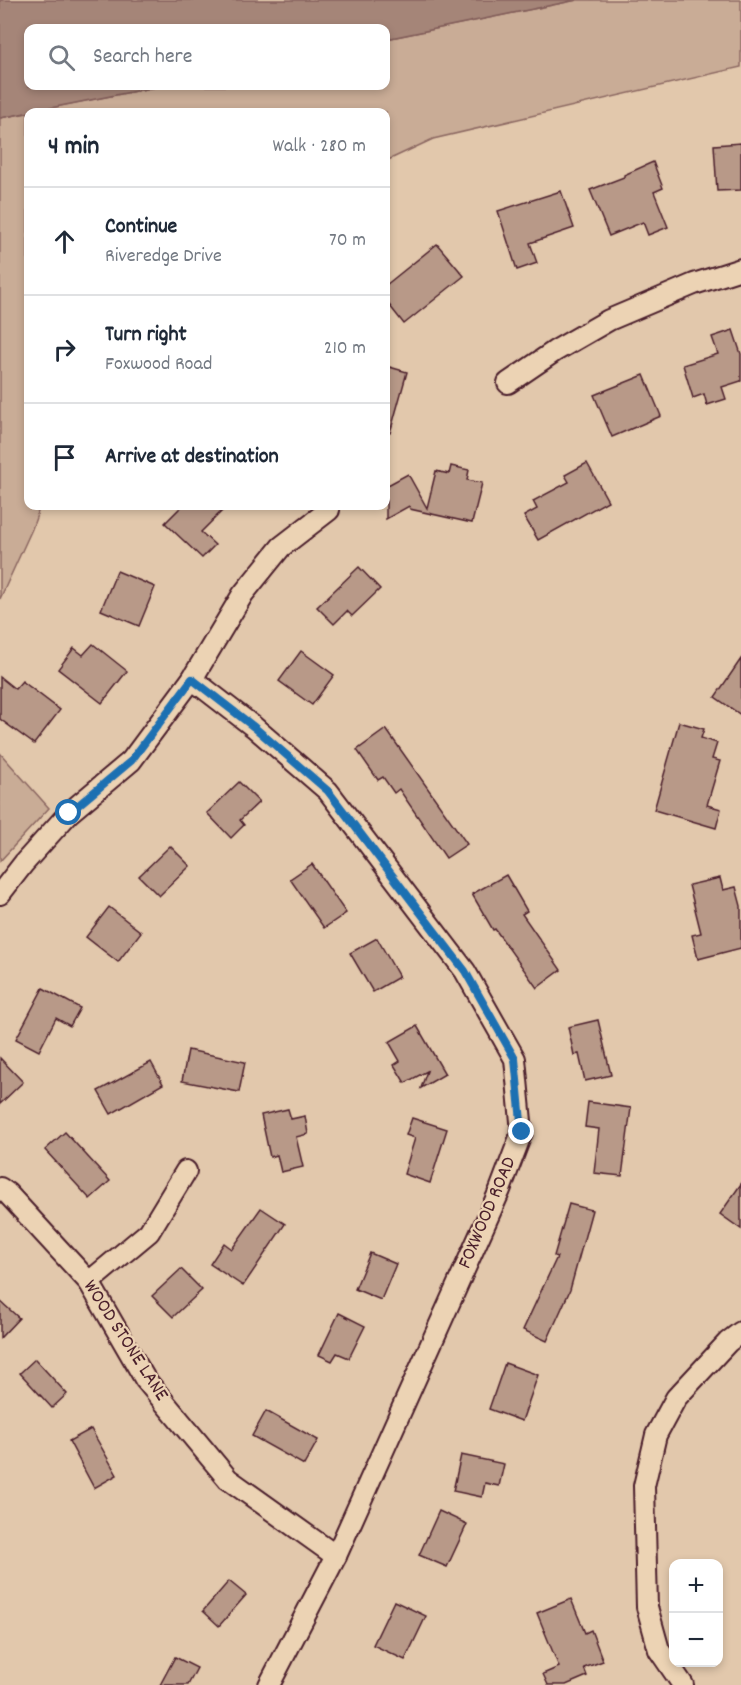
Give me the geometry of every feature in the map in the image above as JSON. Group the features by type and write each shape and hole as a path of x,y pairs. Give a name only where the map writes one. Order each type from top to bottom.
{"street":[{"path":"508,383 555,351 609,320 694,284 741,269"},
{"path":"0,894 24,863 69,813 131,761 192,679 243,594 281,547 329,510"},
{"name":"FOXWOOD ROAD","path":"192,679 254,727 328,791 465,971 515,1059 522,1132 500,1190 336,1556 269,1685"},
{"path":"89,1282 149,1232 186,1170"},
{"name":"WOOD STONE LANE","path":"0,1188 89,1282 145,1379 228,1479 336,1556"},
{"path":"683,1685 659,1650 647,1607 644,1486 656,1435 676,1398 728,1342 741,1332"}],"shaded area":[{"path":"0,0 577,0 390,38 390,24 24,24 24,90 141,90 50,108 24,108 24,113 0,118"},
{"path":"577,0 741,0 741,67 433,139 390,159 390,108 49,108 141,90 390,90 390,38"},
{"path":"24,114 24,510 39,510 0,599 0,118"},
{"path":"0,753 49,808 0,861"}],"building":[{"path":"741,143 741,190 717,191 714,145"},
{"path":"653,162 663,188 654,192 668,227 648,235 643,222 609,236 590,190 624,177"},
{"path":"561,191 574,228 530,243 537,263 517,270 498,211"},
{"path":"437,244 464,276 404,324 390,306 390,282"},
{"path":"733,330 741,354 741,381 722,387 726,399 707,405 704,394 693,398 683,365 718,354 712,337"},
{"path":"390,367 407,372 390,433"},
{"path":"644,375 661,416 612,437 594,395"},
{"path":"587,463 608,501 538,540 524,516 537,509 533,501 569,482 565,475"},
{"path":"451,466 469,470 467,480 482,483 472,523 410,509 409,506 386,519 386,510 390,510 390,484 408,474 427,508 436,471 449,474"},
{"path":"178,510 223,510 201,532 215,545 202,558 165,523"},
{"path":"359,567 380,589 352,616 347,611 334,624 317,607"},
{"path":"117,571 155,587 139,626 101,610"},
{"path":"93,644 127,671 102,703 58,669 74,648 83,655"},
{"path":"301,651 334,675 312,705 279,681"},
{"path":"741,659 741,715 715,697"},
{"path":"0,677 15,689 22,681 60,710 34,744 0,719"},
{"path":"679,722 704,729 701,738 717,743 712,759 720,761 707,805 721,809 716,828 654,810"},
{"path":"386,729 467,844 446,858 399,789 394,793 383,777 378,780 357,750"},
{"path":"239,782 259,802 240,820 244,825 231,838 207,813"},
{"path":"170,846 190,866 159,896 139,876"},
{"path":"312,864 346,913 324,928 290,879"},
{"path":"506,875 527,911 522,914 561,970 537,988 495,929 493,930 472,894"},
{"path":"720,878 723,890 736,887 741,906 741,948 698,959 692,935 701,933 689,885"},
{"path":"109,907 141,932 118,962 86,937"},
{"path":"377,938 399,977 373,992 350,953"},
{"path":"43,988 80,1008 70,1026 56,1018 39,1051 16,1039"},
{"path":"598,1020 611,1075 585,1081 579,1054 574,1055 568,1027"},
{"path":"417,1026 445,1074 421,1088 427,1071 405,1083 394,1065 400,1061 389,1042"},
{"path":"188,1050 245,1062 239,1092 182,1081"},
{"path":"0,1058 23,1082 0,1104"},
{"path":"151,1062 163,1084 111,1114 98,1091"},
{"path":"588,1102 631,1108 622,1176 594,1173 599,1129 585,1127"},
{"path":"288,1109 291,1119 305,1116 308,1134 296,1137 303,1167 281,1172 277,1155 270,1157 261,1115"},
{"path":"412,1118 447,1129 430,1183 404,1174 415,1138 406,1135"},
{"path":"65,1132 110,1181 90,1199 45,1150"},
{"path":"741,1184 741,1229 720,1214"},
{"path":"569,1204 592,1210 570,1290 547,1341 523,1330 557,1257 554,1256"},
{"path":"261,1208 285,1224 243,1286 210,1264 224,1243 232,1249"},
{"path":"370,1253 396,1264 381,1300 355,1289"},
{"path":"181,1269 202,1290 173,1317 152,1296"},
{"path":"0,1301 19,1318 0,1338"},
{"path":"339,1313 365,1326 349,1358 337,1353 332,1361 319,1355"},
{"path":"35,1359 67,1394 52,1408 20,1373"},
{"path":"505,1363 538,1375 522,1421 489,1409"},
{"path":"266,1411 318,1440 304,1465 252,1436"},
{"path":"91,1429 117,1475 94,1488 69,1441"},
{"path":"461,1455 504,1464 499,1486 485,1483 482,1497 453,1491"},
{"path":"439,1511 467,1524 447,1567 419,1555"},
{"path":"229,1581 246,1595 219,1626 203,1611"},
{"path":"571,1599 585,1633 591,1630 603,1661 584,1668 587,1676 566,1685 548,1685 543,1674 559,1667 537,1613"},
{"path":"394,1601 426,1616 405,1660 373,1645"},
{"path":"175,1657 197,1668 188,1685 160,1685"}],"route":[{"path":"69,813 131,761 192,679 254,727 328,791 465,971 515,1059 522,1132"}]}
